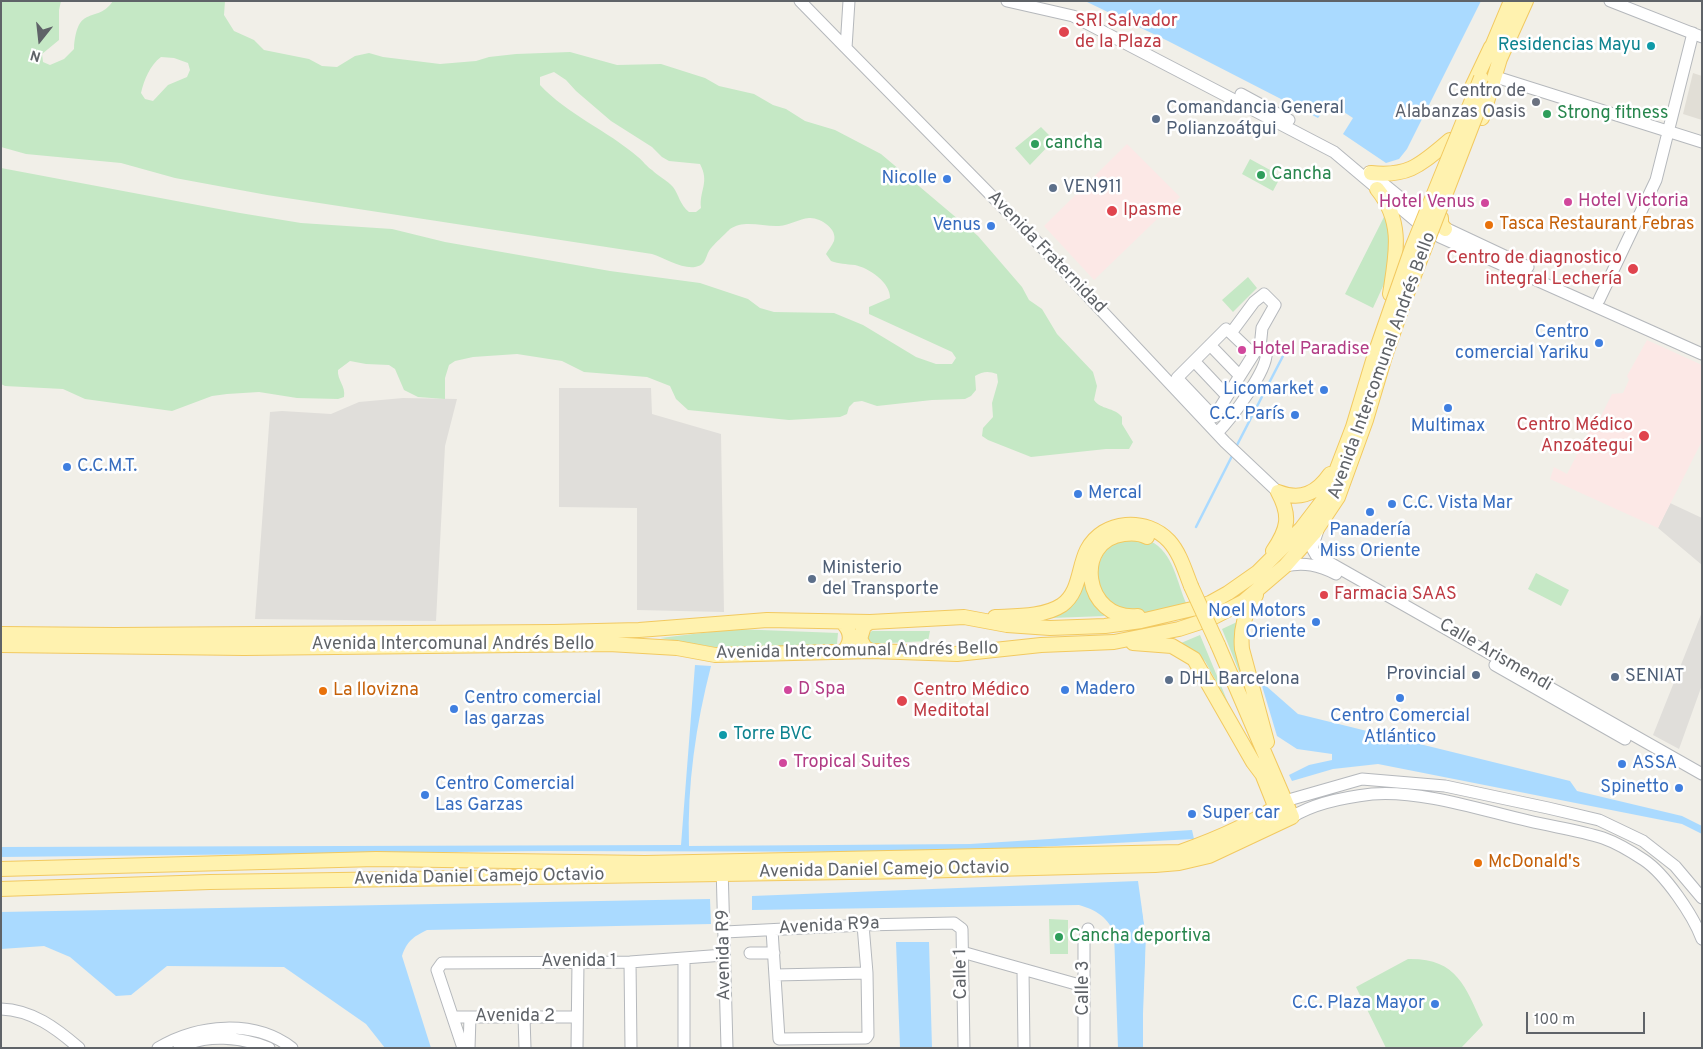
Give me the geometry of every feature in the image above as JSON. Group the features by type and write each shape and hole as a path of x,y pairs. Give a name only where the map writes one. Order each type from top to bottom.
{"main road":[{"name":"Avenida Intercomunal Andrés Bello","path":"1,645 244,648 570,644 652,646 715,656 843,652 957,654 1041,646 1114,642 1179,629 1210,619 1258,592 1303,548 1338,497 1380,355 1406,296 1489,79 1511,1"},
{"name":"Avenida Intercomunal Andrés Bello","path":"1497,50 1526,1"},
{"path":"1390,294 1418,218 1450,140 1497,50"},
{"path":"1363,410 1438,231 1489,79"},
{"path":"1371,173 1392,175 1408,170 1430,158 1450,140"},
{"path":"1363,410 1390,294 1397,233 1386,202 1377,189"},
{"name":"Avenida Intercomunal Andrés Bello","path":"1,634 554,632 639,630 767,620 843,623 964,617 1007,625 1050,628 1123,624 1210,603 1248,580 1288,543 1315,512 1327,494 1363,410"},
{"path":"1278,492 1288,496 1309,494 1323,484 1339,464"},
{"path":"1248,580 1274,550 1282,537 1287,521 1286,510 1278,492"},
{"path":"964,617 1045,613 1062,605 1077,586 1083,560 1095,540 1104,532 1126,524 1152,529 1169,541 1176,552 1187,587"},
{"path":"1186,610 1128,617 1108,609 1096,596 1092,586 1090,576 1095,554 1106,541 1114,537 1143,534 1157,541 1165,550 1187,587 1284,812"},
{"path":"1258,592 1244,619 1241,635 1268,773"},
{"path":"870,622 864,626 860,639 865,648 872,652"},
{"path":"843,623 849,629 850,637 849,646 843,652"},
{"path":"1114,642 1172,646 1194,659 1253,762 1268,773"},
{"name":"Avenida Daniel Camejo Octavio","path":"1,869 376,859 722,868 1007,869 1179,863 1209,856 1284,812"},
{"name":"Avenida Daniel Camejo Octavio","path":"1,889 722,868"}],"street":[{"name":"Avenida Fraternidad","path":"800,1 1038,244 1221,437 1278,492"},
{"path":"846,48 848,1"},
{"path":"1007,1 1073,16 1334,152 1377,189 1438,231 1702,354"},
{"path":"1046,1 1076,8 1265,106 1342,150 1371,173 1418,218"},
{"path":"1599,300 1656,180 1667,133 1697,35 1610,1"},
{"path":"1489,79 1702,142"},
{"path":"1438,231 1702,346"},
{"path":"1221,437 1266,362 1266,351 1256,351 1231,333 1226,329 1177,379 1212,416 1216,416 1256,351 1262,328 1275,305 1267,295 1261,295 1231,333"},
{"path":"1210,345 1240,376"},
{"path":"1194,361 1227,396"},
{"name":"Calle Arismendi","path":"1320,525 1312,548 1316,555 1702,774"},
{"name":"Calle Arismendi","path":"1285,566 1299,563 1326,569 1702,781"},
{"name":"Avenida Daniel Camejo Octavio","path":"1284,812 1362,779 1445,786 1599,820 1643,841 1675,866 1702,898"},
{"name":"Avenida Daniel Camejo Octavio","path":"1284,812 1345,798 1373,794 1409,796 1464,806 1605,838 1645,860 1672,889 1696,925 1702,939"},
{"name":"Avenida R9","path":"722,868 727,1048"},
{"name":"Calle 1","path":"934,924 954,923 962,929 964,1048"},
{"name":"Avenida R9a","path":"725,932 863,925 934,924"},
{"path":"772,930 778,1037 781,1040 866,1038 868,1035 867,973 863,925"},
{"name":"Calle 3","path":"1084,1048 1084,941 1088,929"},
{"path":"962,952 1083,986"},
{"path":"750,953 774,953"},
{"name":"Avenida 1","path":"453,1017 437,970 442,963 630,962 724,956"},
{"path":"684,959 684,1048"},
{"path":"577,1048 578,962"},
{"path":"630,962 631,1048"},
{"path":"1023,970 1024,1048"},
{"path":"775,975 867,973"},
{"path":"1,1009 29,1013 63,1034 79,1048"},
{"path":"469,1048 470,1016"},
{"path":"453,1017 463,1048"},
{"name":"Avenida 2","path":"453,1017 577,1017"},
{"path":"524,1018 525,1048"},
{"path":"158,1048 171,1040 199,1030 234,1028 264,1033 284,1041 292,1048"},
{"path":"178,1048 198,1041 222,1039 240,1040 269,1048"}],"shaded area":[{"path":"1693,73 1702,76 1702,120 1683,114"},
{"name":"Ipasme","path":"1127,144 1180,197 1094,280 1044,226"},
{"name":"Centro Médico Anzoátegui","path":"1647,340 1702,365 1702,441 1658,528 1550,479 1554,467 1567,474 1590,429 1594,430 1612,394 1623,393 1629,380 1627,376"},
{"path":"559,388 651,388 652,414 721,434 724,612 637,610 637,508 559,507"},
{"path":"403,398 457,399 445,446 436,621 255,619 270,412 331,414 359,402"},
{"path":"1670,503 1702,518 1702,565 1658,528"},
{"path":"1702,612 1702,685 1679,749 1653,735"}],"green space":[{"path":"1,1 61,1 59,10 59,40 42,54 43,62 50,65 64,59 74,49 76,34 83,19 101,12 113,1 225,1 224,15 234,31 254,40 264,50 309,59 322,66 337,67 355,56 369,53 383,57 440,64 476,61 489,57 516,54 570,52 617,65 661,64 705,78 719,86 754,94 773,105 786,109 805,121 835,130 881,154 978,236 1022,287 1029,300 1042,309 1057,334 1093,372 1097,386 1094,400 1122,417 1122,424 1133,442 1129,449 1106,449 1031,457 988,440 982,436 983,428 993,417 992,403 998,382 997,374 989,372 983,372 975,376 976,390 965,399 932,400 877,406 862,401 854,402 849,407 847,414 840,417 789,420 688,410 676,399 670,386 647,377 584,372 562,361 517,354 473,357 455,361 449,365 445,378 445,399 418,397 404,390 395,369 389,365 350,361 338,370 344,397 338,399 297,398 259,392 227,394 212,396 172,411 85,399 63,389 5,386 1,384 1,168 240,213 301,223 392,229 445,242 610,271 700,283 748,299 760,308 774,312 834,313 863,325 916,357 936,364 952,364 956,358 952,352 869,314 869,307 890,298 887,287 867,269 831,261 826,254 835,237 831,228 818,219 809,218 779,226 741,224 730,229 713,246 703,263 699,266 690,267 679,265 652,254 267,195 175,178 121,163 26,154 1,147","holes":["161,57 174,58 188,63 190,70 187,77 168,85 153,101 145,99 141,93 146,78 151,68","554,72 566,80 611,121 652,147 662,157 669,161 700,164 704,176 701,208 696,212 689,212 668,182 650,169 626,147 551,96 540,85 540,77"]},
{"name":"cancha","path":"1041,127 1054,140 1030,165 1015,148"},
{"name":"Cancha","path":"1250,159 1281,176 1273,191 1242,174"},
{"path":"1387,211 1395,233 1390,271 1373,308 1345,294"},
{"path":"1248,277 1257,288 1233,312 1222,300"},
{"path":"1123,537 1150,541 1158,546 1174,569 1187,605 1159,611 1137,613 1116,608 1107,600 1100,590 1099,566 1103,555 1111,545"},
{"path":"1536,573 1569,590 1561,606 1528,589"},
{"path":"1085,580 1093,600 1105,616 1052,618 1075,601"},
{"path":"1237,622 1253,706 1222,629"},
{"path":"735,629 838,633 837,644 730,650 660,638"},
{"path":"872,631 930,631 928,641 869,644 865,636"},
{"path":"1200,635 1229,705 1205,661 1181,643"},
{"name":"Cancha deportiva","path":"1049,919 1068,920 1068,954 1050,954"},
{"path":"1408,959 1438,963 1449,969 1457,977 1471,998 1483,1025 1461,1048 1386,1048 1356,987"}],"water":[{"path":"1085,1 1481,1 1407,149 1399,159 1386,163 1343,134 1353,118 1330,103 1318,118"},
{"path":"695,665 711,666 697,732 691,778 689,846 970,844 1192,830 1194,839 938,852 545,851 1,857 1,847 681,845"},
{"path":"1265,685 1298,714 1570,781 1577,791 1682,816 1702,826 1702,834 1682,824 1378,764 1333,769 1292,781 1289,775 1309,765 1332,760 1332,754 1297,749 1277,736 1262,686"},
{"path":"1138,881 1146,938 1143,1048 1118,1048 1114,932 1104,918 1085,907 1079,905 752,910 752,896"},
{"path":"710,899 711,924 427,930 414,937 408,943 402,956 431,1048 385,1048 366,1024 284,967 167,966 131,995 116,996 70,957 44,946 1,949 1,912"},
{"path":"896,942 929,942 932,1048 900,1048"}],"pier":[{"path":"1142,906 1145,906 1148,938 1146,1048 1143,1048 1143,1013 1146,938"}],"waterway":[{"path":"1236,447 1284,354"},
{"path":"1196,527 1233,454"}],"place":[{"name":"SRI Salvador de la Plaza","path":"1064,32"},
{"name":"Residencias Mayu","path":"1651,46"},
{"name":"Centro de Alabanzas Oasis","path":"1536,102"},
{"name":"Strong fitness","path":"1547,114"},
{"name":"Comandancia General Polianzoátgui","path":"1156,119"},
{"name":"cancha","path":"1035,144"},
{"name":"Cancha","path":"1261,175"},
{"name":"Nicolle","path":"947,179"},
{"name":"VEN911","path":"1053,188"},
{"name":"Hotel Victoria","path":"1568,202"},
{"name":"Hotel Venus","path":"1485,203"},
{"name":"Ipasme","path":"1112,211"},
{"name":"Tasca Restaurant Febras","path":"1489,225"},
{"name":"Venus","path":"991,226"},
{"name":"Centro de diagnostico integral Lechería","path":"1633,269"},
{"name":"Centro comercial Yariku","path":"1599,343"},
{"name":"Hotel Paradise","path":"1242,350"},
{"name":"Licomarket","path":"1324,390"},
{"name":"Multimax","path":"1448,408"},
{"name":"C.C. París","path":"1295,415"},
{"name":"Centro Médico Anzoátegui","path":"1644,436"},
{"name":"C.C.M.T.","path":"67,467"},
{"name":"Mercal","path":"1078,494"},
{"name":"C.C. Vista Mar","path":"1392,504"},
{"name":"Panadería Miss Oriente","path":"1370,512"},
{"name":"Ministerio del Transporte","path":"812,579"},
{"name":"Farmacia SAAS","path":"1324,595"},
{"name":"Noel Motors Oriente","path":"1316,622"},
{"name":"Provincial","path":"1476,675"},
{"name":"SENIAT","path":"1615,677"},
{"name":"DHL Barcelona","path":"1169,680"},
{"name":"D Spa","path":"788,690"},
{"name":"Madero","path":"1065,690"},
{"name":"La llovizna","path":"323,691"},
{"name":"Centro Comercial Atlántico","path":"1400,698"},
{"name":"Centro Médico Meditotal","path":"902,701"},
{"name":"Centro comercial las garzas","path":"454,709"},
{"name":"Torre BVC","path":"723,735"},
{"name":"Tropical Suites","path":"783,763"},
{"name":"ASSA","path":"1622,764"},
{"name":"Spinetto","path":"1679,788"},
{"name":"Centro Comercial Las Garzas","path":"425,795"},
{"name":"Super car","path":"1192,814"},
{"name":"McDonald's","path":"1478,863"},
{"name":"Cancha deportiva","path":"1059,937"},
{"name":"C.C. Plaza Mayor","path":"1435,1004"}]}
